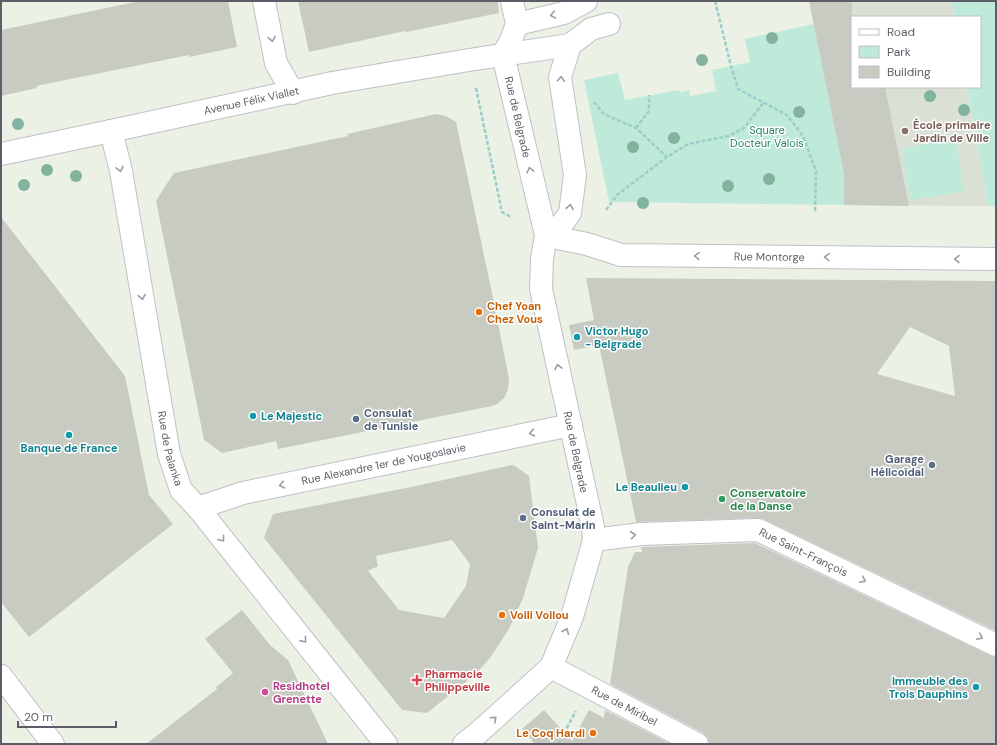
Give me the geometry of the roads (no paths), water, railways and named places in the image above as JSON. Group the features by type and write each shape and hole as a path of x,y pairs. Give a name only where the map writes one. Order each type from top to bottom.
{"street":[{"path":"264,1 276,63 292,93"},
{"path":"503,55 517,24 512,1"},
{"path":"517,24 564,13 586,1"},
{"path":"546,235 562,224 570,213 575,175 560,77 570,45 591,29 609,24"},
{"name":"Avenue Félix Viallet","path":"1,154 340,82 469,60 570,45"},
{"name":"Rue de Belgrade","path":"464,744 551,667 572,617 594,540 593,527 541,289 542,258 546,235 503,55"},
{"name":"Rue de Palanka","path":"111,131 121,172 169,454 181,490 198,508 386,744"},
{"name":"Rue Montorge","path":"546,235 562,240 587,244 621,255 996,259"},
{"name":"Rue Alexandre 1er de Yougoslavie","path":"198,508 242,493 570,425"},
{"name":"Rue Saint-François","path":"594,540 641,534 758,530 996,645"},
{"name":"Rue de Miribel","path":"551,667 698,744"},
{"path":"1,676 53,744"}],"place":[{"name":"École primaire Jardin de Ville","path":"905,131"},
{"name":"Chef Yoan Chez Vous","path":"479,312"},
{"name":"Victor Hugo - Belgrade","path":"577,337"},
{"name":"Le Majestic","path":"253,416"},
{"name":"Consulat de Tunisie","path":"356,419"},
{"name":"Banque de France","path":"69,435"},
{"name":"Garage Hélicoïdal","path":"932,465"},
{"name":"Le Beaulieu","path":"685,487"},
{"name":"Conservatoire de la Danse","path":"722,499"},
{"name":"Consulat de Saint-Marin","path":"523,518"},
{"name":"Voili Voilou","path":"502,615"},
{"name":"Pharmacie Philippeville","path":"417,680"},
{"name":"Immeuble des Trois Dauphins","path":"976,687"},
{"name":"Residhotel Grenette","path":"265,692"},
{"name":"Le Coq Hardi","path":"593,733"}],"park label":[{"name":"Square Docteur Valois","path":"767,136"}]}
